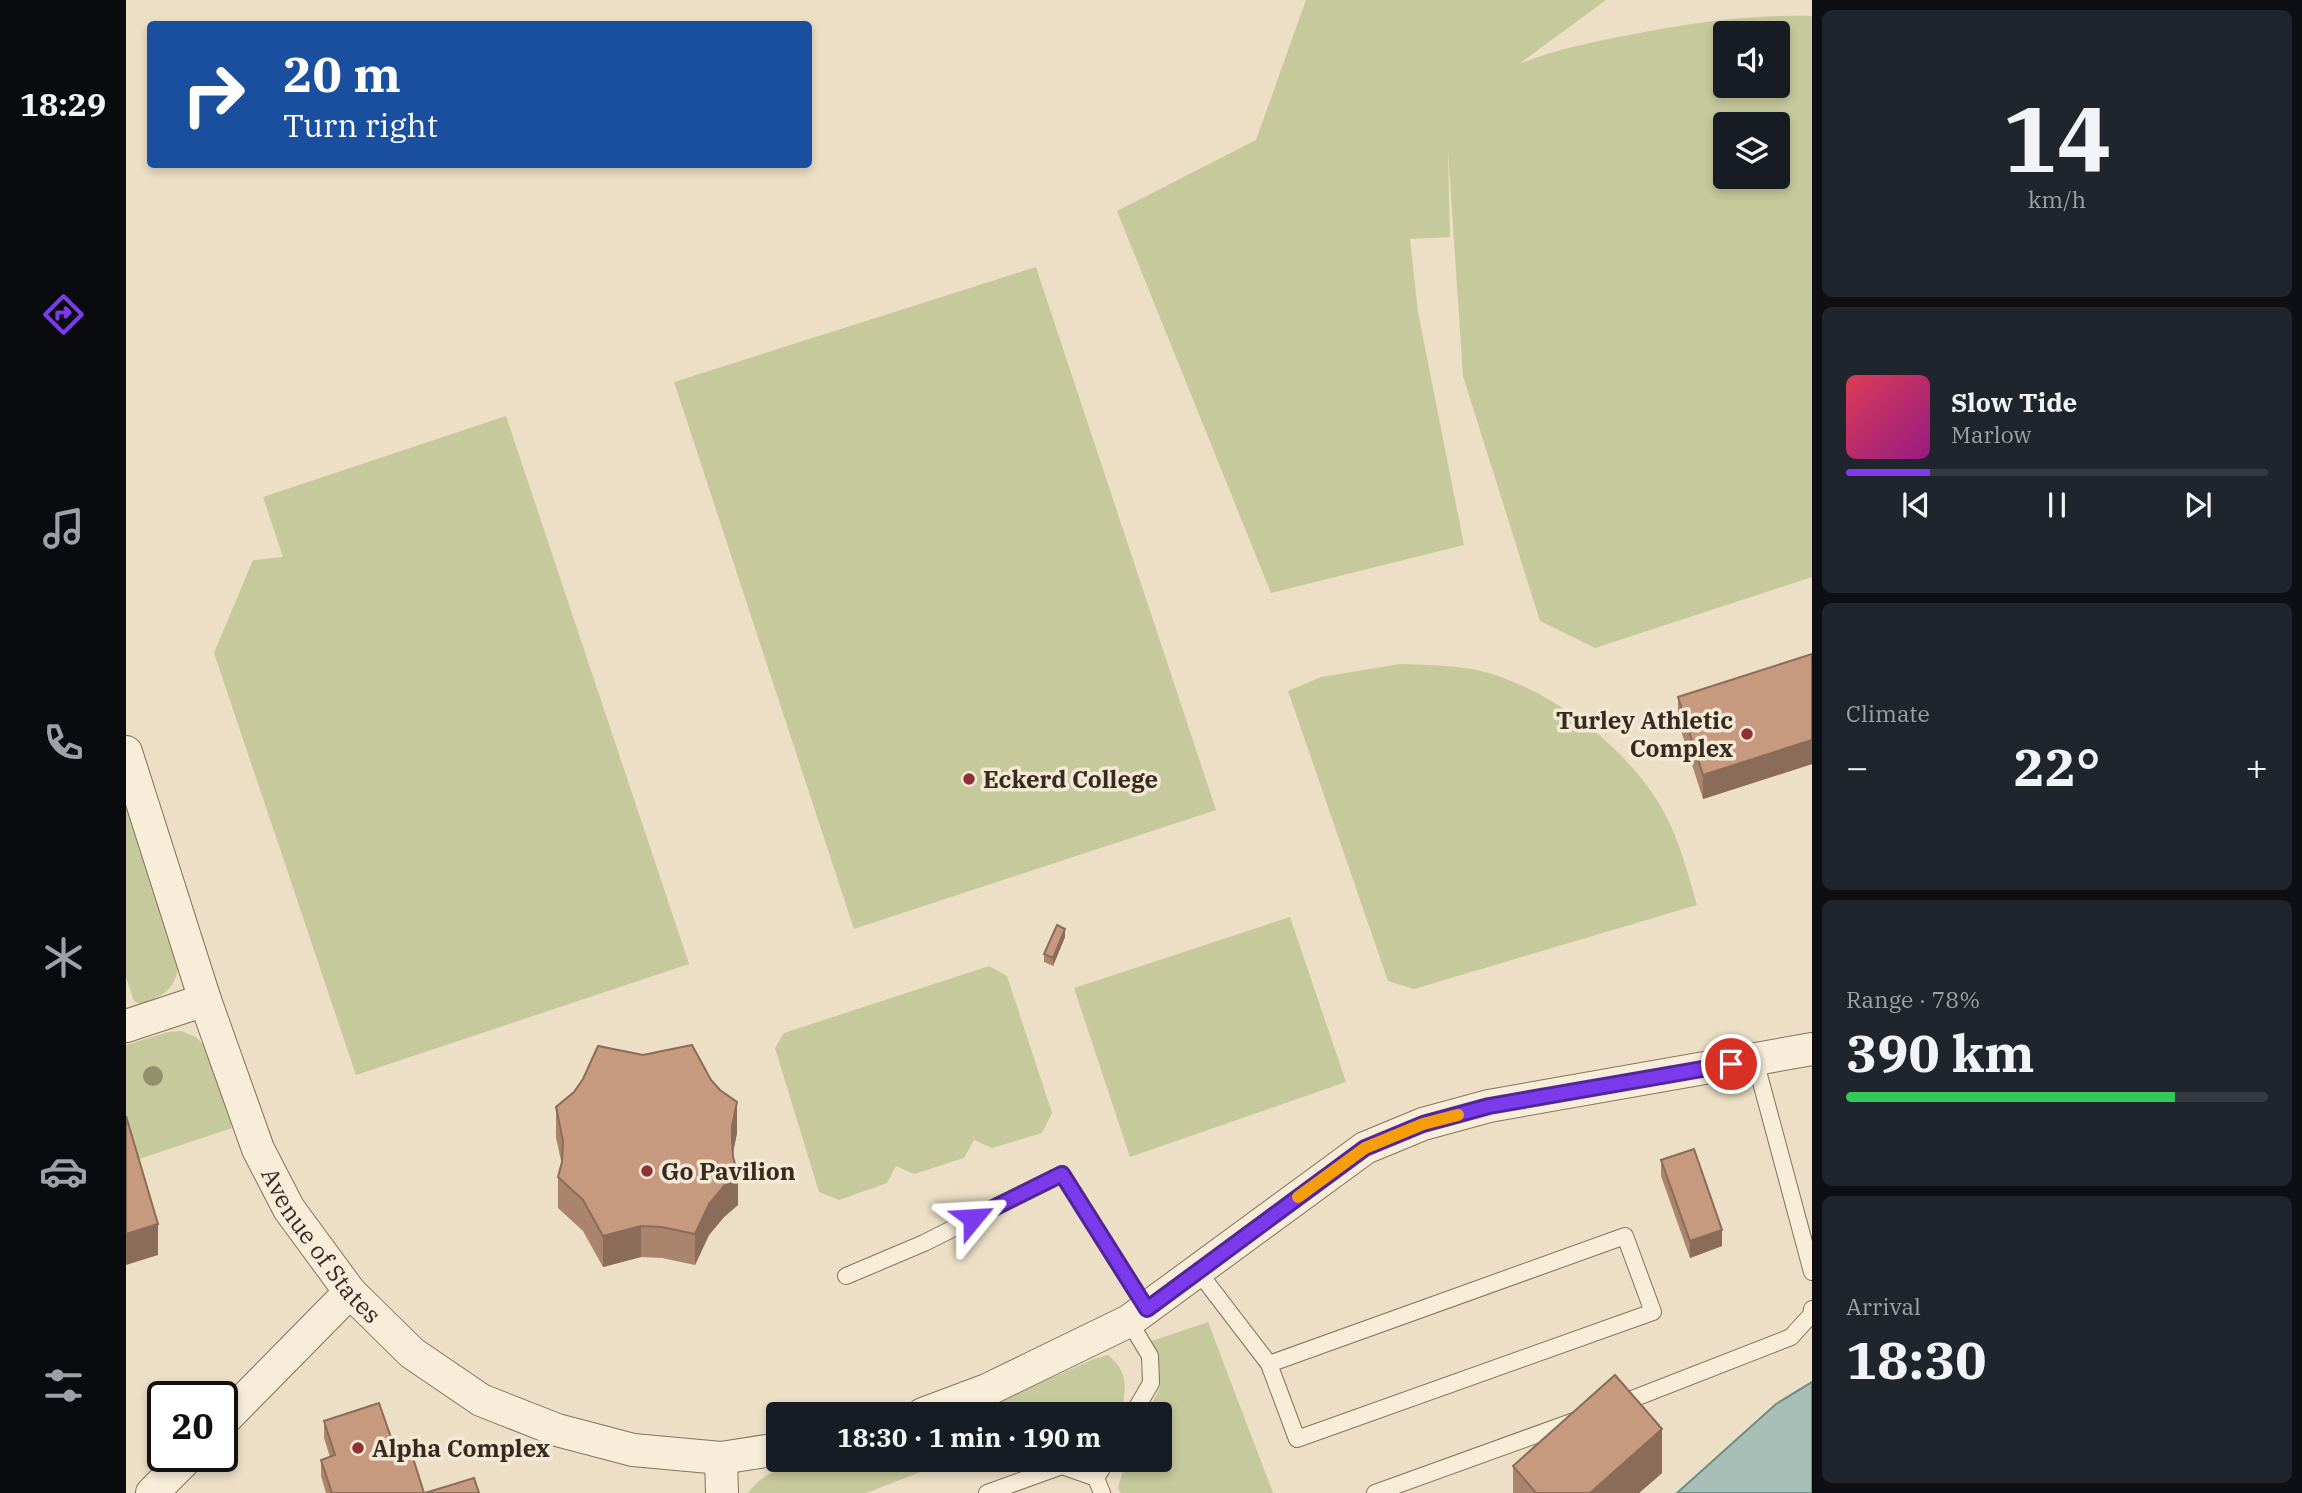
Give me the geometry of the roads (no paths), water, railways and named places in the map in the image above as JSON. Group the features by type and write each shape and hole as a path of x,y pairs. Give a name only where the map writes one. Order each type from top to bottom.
{"street":[{"name":"Avenue of States","path":"126,752 205,1000 258,1149 289,1209 350,1292 412,1353 481,1400 557,1430 633,1450 721,1458 766,1451"},
{"path":"126,1026 205,1000"},
{"path":"954,1402 986,1390 1138,1315 1365,1148 1423,1124 1489,1106 1812,1049"},
{"path":"238,1406 350,1292"},
{"path":"721,1458 722,1493"},
{"path":"152,1493 173,1472"}],"lane":[{"path":"1755,1060 1812,1272"},
{"path":"846,1276 924,1243 1062,1174 1138,1315 1150,1356 1151,1383 1140,1402"},
{"path":"1197,1270 1269,1364 1297,1439 1653,1312 1625,1236 1269,1364"},
{"path":"1375,1493 1601,1411 1791,1337 1811,1315 1812,1309"},
{"path":"987,1493 1062,1466 1099,1486"}],"water":[{"path":"1812,1382 1812,1493 1677,1493 1776,1404"}],"place":[{"name":"Turley Athletic Complex","path":"1747,734"},
{"name":"Eckerd College","path":"969,779"},
{"name":"Go Pavilion","path":"647,1171"},
{"name":"Alpha Complex","path":"358,1448"}]}
